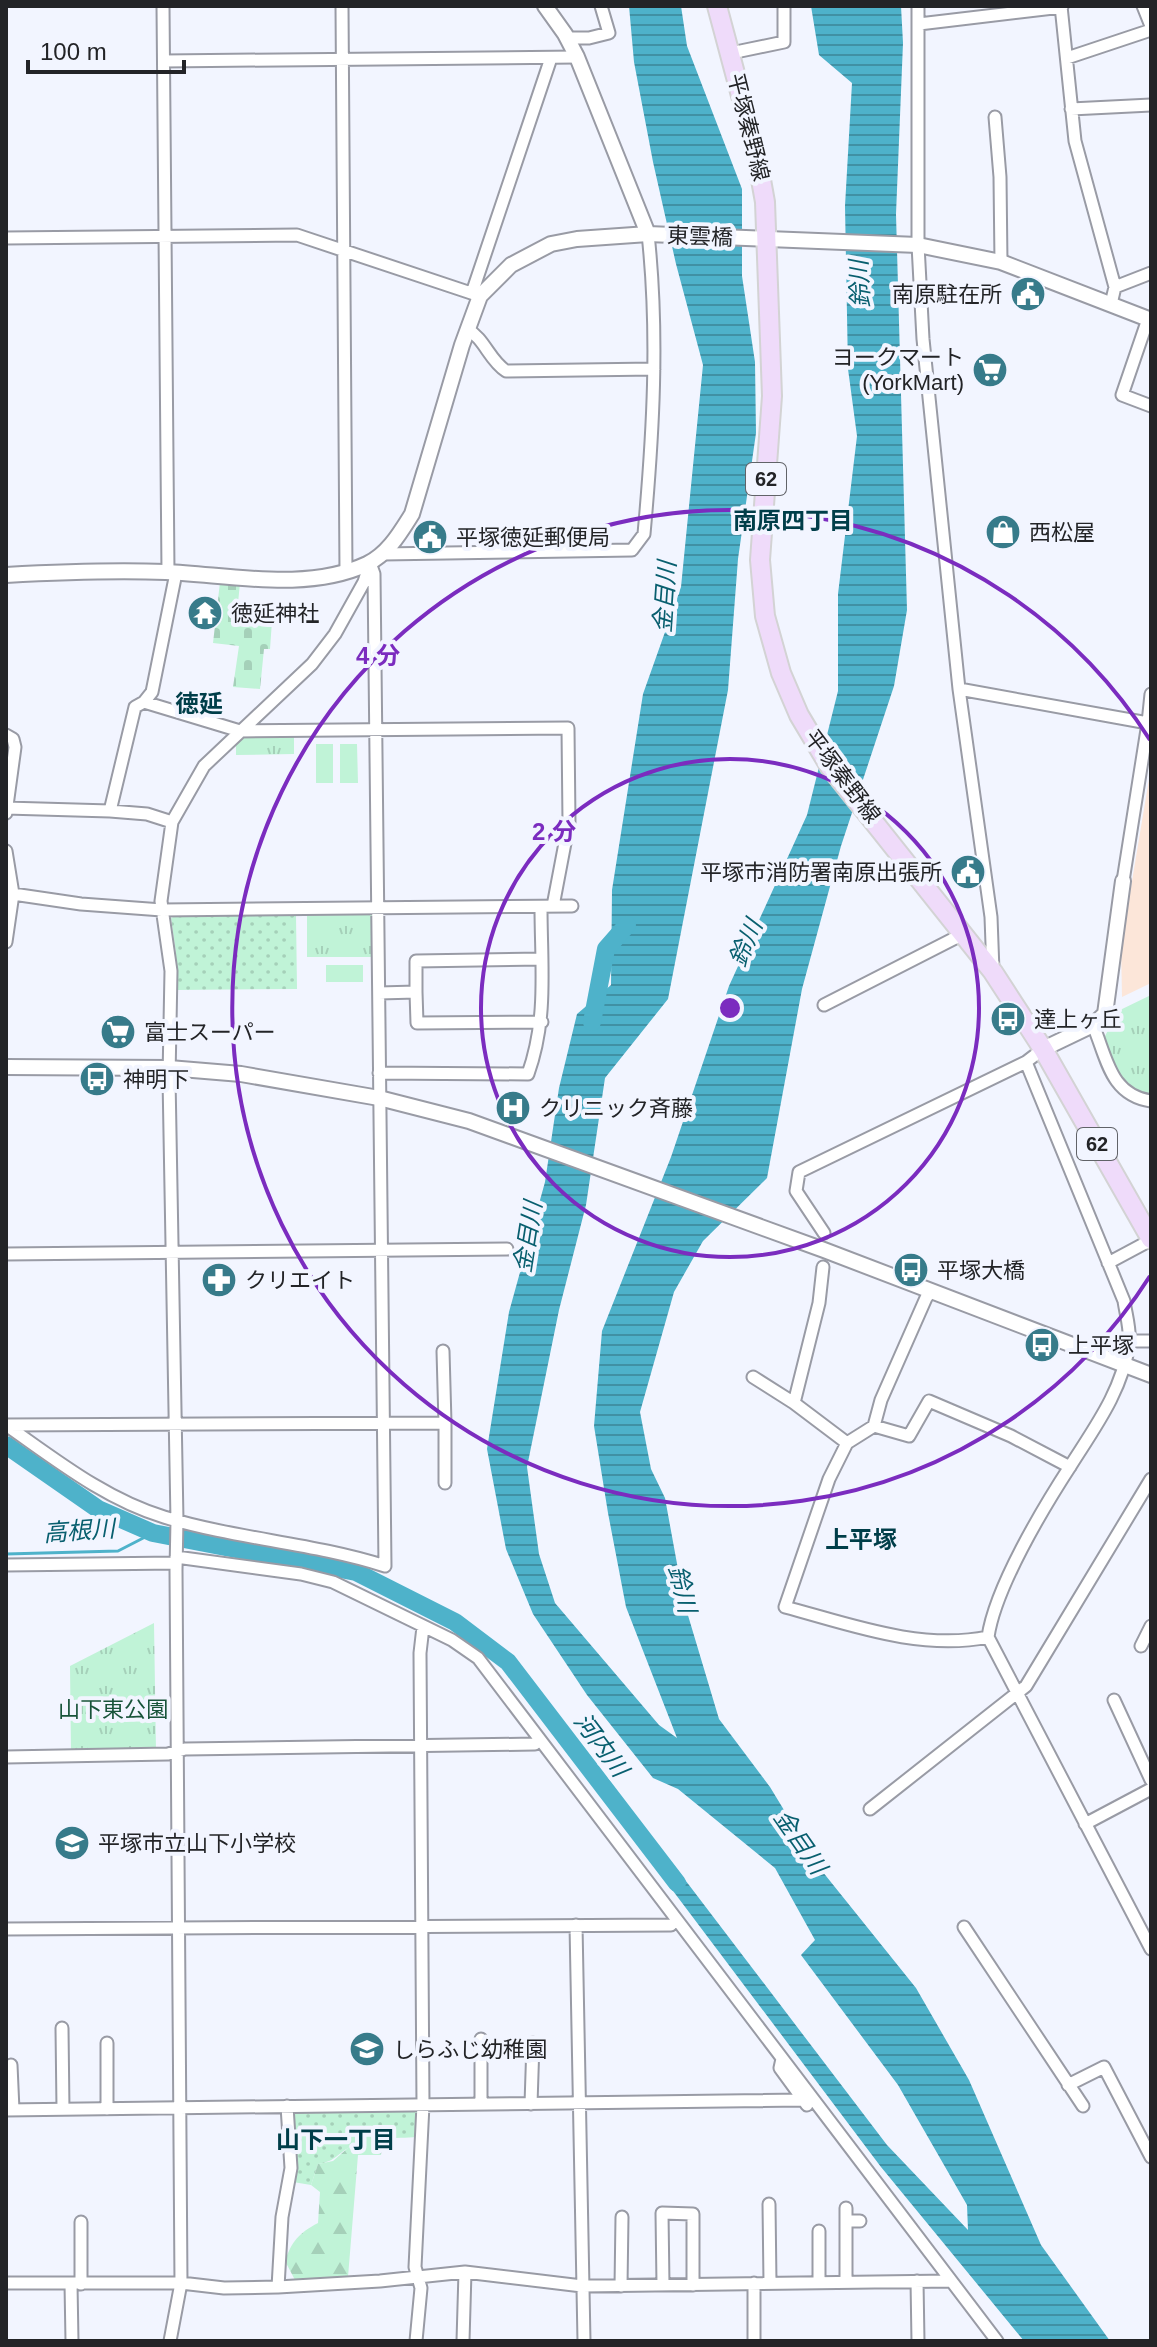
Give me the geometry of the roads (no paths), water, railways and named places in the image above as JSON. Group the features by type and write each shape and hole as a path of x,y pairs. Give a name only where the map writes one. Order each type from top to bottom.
{"main road":[{"name":"平塚秦野線","path":"717,6 760,167 767,238 772,396 761,529 762,588 776,660 799,715 830,767 965,933 1043,1049 1151,1240"}],"street":[{"path":"110,811 135,707 152,692 172,572 163,6"},
{"path":"342,6 346,571"},
{"path":"383,554 632,550 644,534 654,416 650,234 577,57 568,38 545,6"},
{"path":"568,38 589,38 609,33 601,6"},
{"path":"731,53 784,42 784,6"},
{"path":"918,6 915,245 959,689 991,917 993,972"},
{"path":"919,24 996,10 1062,6 1078,156 1115,287 1111,304"},
{"path":"1067,58 1151,28 1143,6"},
{"path":"164,61 577,57"},
{"path":"6,575 88,570 296,580 327,577 370,563 383,554 406,524 420,491 476,294 551,58"},
{"path":"1071,109 1151,105"},
{"path":"995,117 1000,177 1001,262"},
{"name":"東雲橋","path":"476,294 511,265 551,244 650,234 767,238 915,245 1001,262 1150,320"},
{"path":"6,238 297,235 476,294"},
{"path":"1115,287 1151,273"},
{"path":"1150,320 1122,395 1151,406"},
{"path":"467,329 478,335 496,364 506,371 654,369"},
{"path":"6,1425 105,1492 141,1509 177,1520 351,1555 385,1566 374,574 370,563"},
{"path":"170,2341 181,2283 181,2108 176,1425 169,1068 171,971 162,910 172,822 204,766 312,664 335,634 364,582 370,563"},
{"path":"959,689 1149,723"},
{"path":"824,1233 796,1191 799,1172 1026,1062 1043,1049 1093,1025 1107,1009 1113,940 1149,723 1151,694"},
{"path":"144,702 240,731 568,728 569,822 547,906 541,959 542,1022 538,1047 528,1074 379,1073"},
{"path":"6,735 13,739 15,747 6,810 110,811 147,814 172,822"},
{"path":"6,851 13,894 6,942"},
{"path":"13,894 81,904 162,910 572,906"},
{"path":"824,1005 965,933"},
{"path":"541,959 416,961 416,992 417,1023 542,1022"},
{"path":"379,993 416,992"},
{"path":"1093,1025 1118,1085 1133,1097 1151,1101"},
{"path":"1026,1062 1124,1301 1130,1341 1125,1365 1104,1417 1070,1467 1015,1562 989,1625 988,1637 1151,1949"},
{"path":"6,1067 169,1068 293,1081 379,1098 469,1121 1151,1375"},
{"path":"1108,1263 1151,1240"},
{"path":"6,1254 507,1249"},
{"path":"794,1403 819,1303 823,1267"},
{"path":"931,1291 881,1400 874,1426 847,1443 829,1479 785,1607 885,1634 945,1641 988,1637"},
{"path":"1130,1341 1151,1341"},
{"path":"443,1351 445,1483"},
{"path":"753,1377 847,1443"},
{"path":"874,1426 909,1436 929,1401 1011,1436 1070,1467"},
{"path":"6,1425 445,1423"},
{"path":"870,1809 1026,1686 1151,1479"},
{"path":"6,1565 176,1560 301,1574 333,1582 452,1640 478,1658 997,2341"},
{"path":"1141,1646 1151,1626"},
{"path":"416,2341 421,2288 415,2267 423,2105 420,1653 423,1627"},
{"path":"508,1697 509,1707 535,1744 561,1777 570,1779"},
{"path":"1114,1700 1151,1780"},
{"path":"6,1757 168,1754 185,1749 535,1744"},
{"path":"1085,1824 1151,1789"},
{"path":"652,1887 651,1896 671,1925 685,1943 695,1944"},
{"path":"576,1925 584,2341"},
{"path":"6,1929 671,1925"},
{"path":"964,1927 1083,2106"},
{"path":"62,2028 63,2109"},
{"path":"481,2039 481,2104"},
{"path":"107,2043 107,2109"},
{"path":"482,2052 532,2048 531,2104"},
{"path":"782,2059 780,2068 804,2100 824,2124 835,2128"},
{"path":"11,2065 9,2110 804,2100"},
{"path":"1068,2085 1104,2067 1151,2157"},
{"path":"278,2287 282,2217 291,2168 287,2106"},
{"path":"769,2204 770,2283"},
{"path":"663,2285 662,2213 693,2214 693,2285"},
{"path":"846,2282 846,2215 860,2221"},
{"path":"621,2286 622,2217"},
{"path":"72,2341 81,2222"},
{"path":"819,2231 819,2282"},
{"path":"6,2283 181,2283 224,2288 278,2287 465,2272 582,2286 950,2281"},
{"path":"463,2341 465,2272"},
{"path":"917,2281 918,2341"},
{"path":"754,2283 754,2341"}],"water":[{"name":"鈴川","path":"629,6 681,6 687,46 742,189 742,276 755,362 756,433 738,559 728,690 668,999 605,1078 586,1205 559,1310 527,1467 539,1554 555,1603 659,1725 677,1738 626,1607 608,1513 594,1426 602,1331 671,1157 729,986 807,815 838,691 838,594 857,436 848,369 845,206 852,83 819,55 811,6 901,6 903,43 896,214 907,610 894,686 841,846 802,989 767,1178 703,1241 674,1292 640,1412 651,1469 665,1498 684,1602 719,1719 770,1787 818,1866 916,1988 969,2080 1041,2245 1110,2341 1024,2341 881,2167 652,1863 673,1864 887,2145 968,2230 967,2205 898,2085 801,1955 815,1940 775,1868 678,1789 653,1778 587,1695 533,1614 506,1549 487,1449 509,1312 545,1182 559,1088 577,1014 611,985 612,890 643,694 681,587 703,365 653,162 634,62"}],"waterway":[{"name":"金目川","path":"592,1022 606,949 627,925"},
{"name":"河内川","path":"6,1445 98,1509 153,1533 356,1572 455,1622 508,1662 677,1883"},
{"name":"高根川","path":"6,1554 118,1551 153,1533"}],"place":[{"name":"南原駐在所","path":"1028,294"},
{"name":"ヨークマート (YorkMart)","path":"990,370"},
{"name":"西松屋","path":"1003,532"},
{"name":"平塚徳延郵便局","path":"430,537"},
{"name":"徳延神社","path":"205,613"},
{"name":"平塚市消防署南原出張所","path":"968,872"},
{"name":"達上ヶ丘","path":"1008,1019"},
{"name":"富士スーパー","path":"118,1032"},
{"name":"神明下","path":"97,1079"},
{"name":"クリニック斉藤","path":"513,1108"},
{"name":"平塚大橋","path":"911,1270"},
{"name":"クリエイト","path":"219,1280"},
{"name":"上平塚","path":"1042,1345"},
{"name":"平塚市立山下小学校","path":"72,1843"},
{"name":"しらふじ幼稚園","path":"367,2049"}],"district":[{"name":"南原四丁目","path":"793,521"},
{"name":"徳延","path":"199,704"},
{"name":"上平塚","path":"861,1540"},
{"name":"山下一丁目","path":"336,2140"}],"park label":[{"name":"山下東公園","path":"113,1709"}]}
